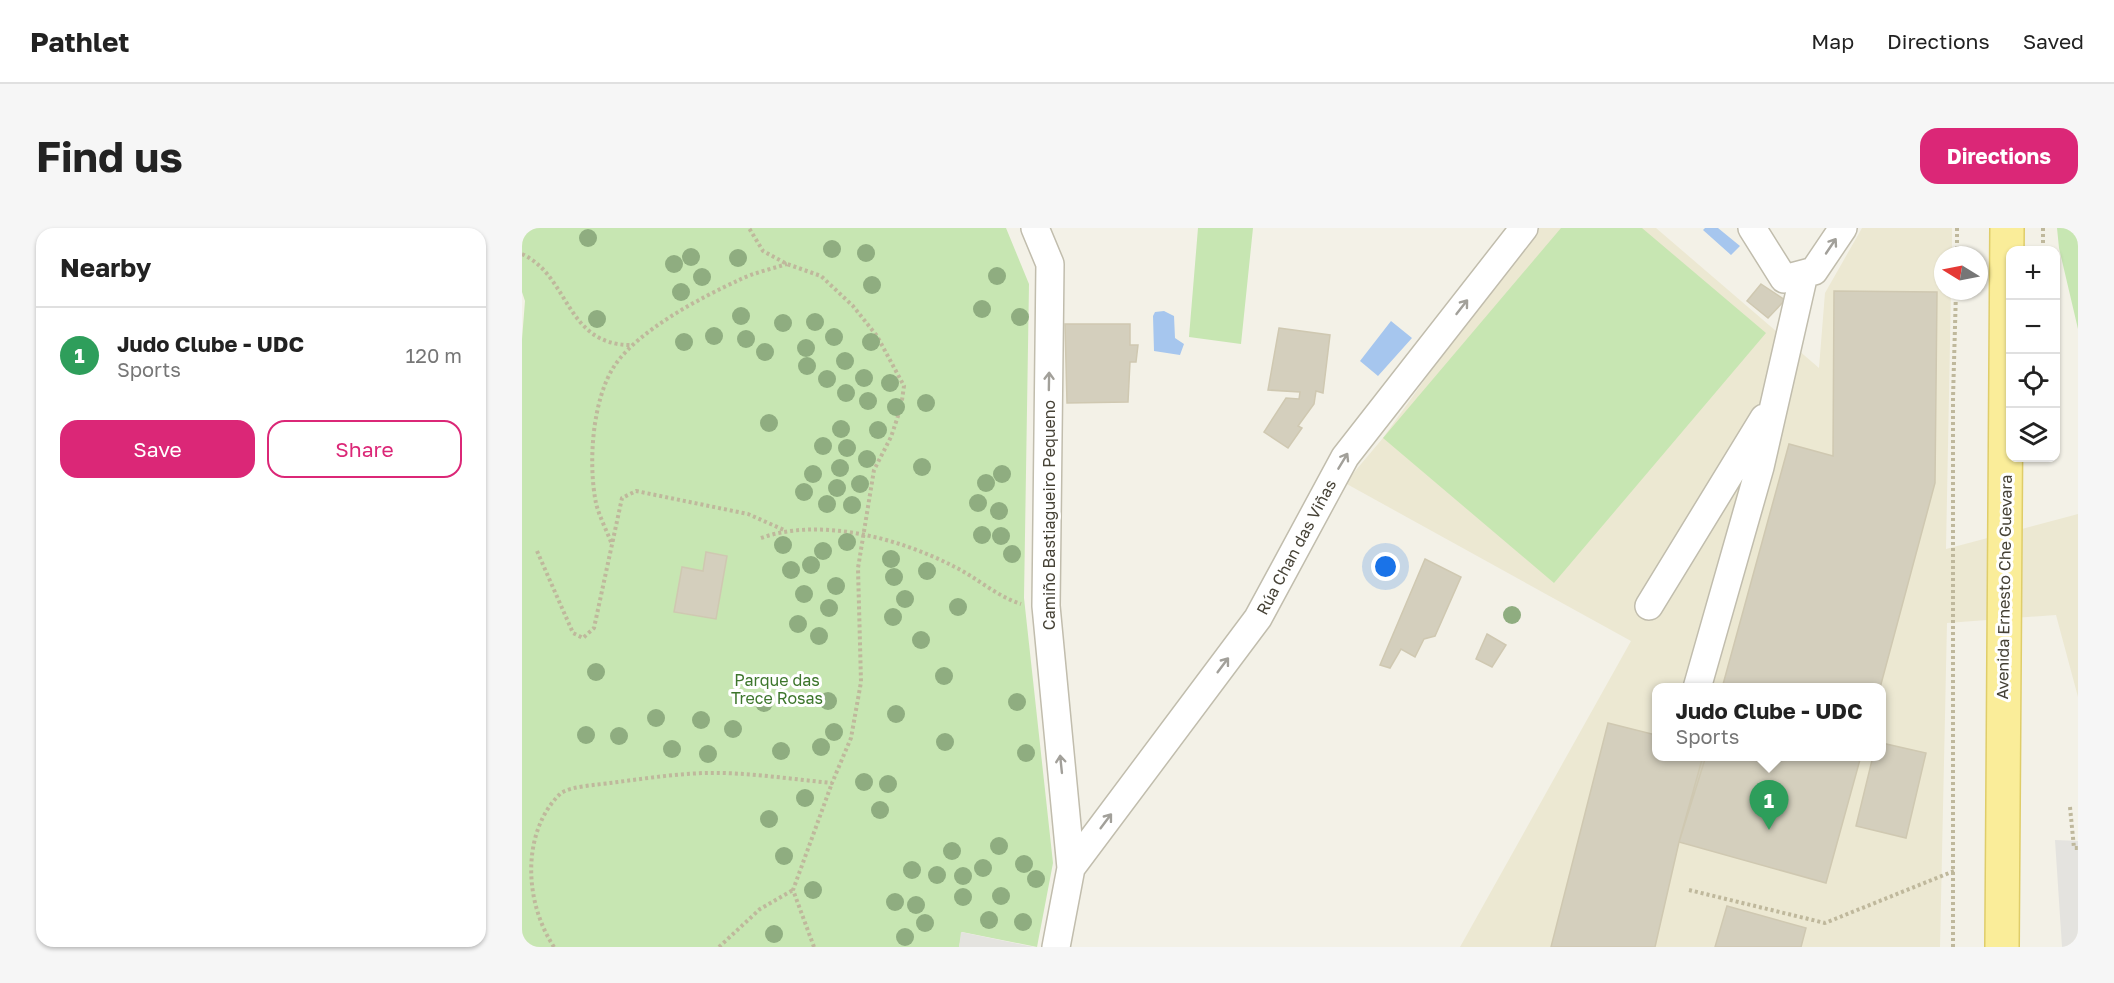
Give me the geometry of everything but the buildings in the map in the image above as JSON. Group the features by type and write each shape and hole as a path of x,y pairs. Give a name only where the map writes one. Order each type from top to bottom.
{"main road":[{"name":"Avenida Ernesto Che Guevara","path":"2001,947 2007,228"}],"street":[{"name":"Camiño Bastiagueiro Pequeno","path":"1035,228 1050,264 1046,606 1071,868 1056,947"},
{"name":"Rúa Chan das Viñas","path":"1071,868 1258,618 1345,457 1524,228"},
{"path":"1752,228 1784,279 1814,271 1842,228"},
{"path":"1698,683 1757,479 1804,274"},
{"path":"1649,606 1777,399"}],"path":[{"path":"749,228 763,251 787,264 821,276 853,306 877,336 904,386 901,407 891,437 874,470 858,568 861,682 851,738 831,783 794,890 814,947"},
{"path":"1957,228 1957,246"},
{"path":"2043,228 2043,246"},
{"path":"522,254 537,262 587,331 600,340 616,345 632,345"},
{"path":"611,543 597,505 591,468 598,409 614,367 632,345 672,317 740,279 787,264"},
{"path":"1953,947 1953,398 1956,300"},
{"path":"537,551 573,633 583,638 594,628 622,498 636,491 748,514 784,530 864,534 925,553 1017,602 1046,606"},
{"path":"761,538 784,530"},
{"path":"530,832 539,815 562,792 597,785 705,773 831,783"},
{"path":"2070,807 2074,848 2078,848"},
{"path":"1689,890 1825,923 1954,871"},
{"path":"524,877 546,935 554,947"},
{"path":"719,947 760,909 794,890"}],"shaded area":[{"path":"1533,228 1656,228 1819,368 1825,293 1862,228 1952,228 1952,246 1934,246 1934,300 1951,300 1946,549 2078,514 2078,697 2056,615 1947,623 1940,947 1460,947 1631,641 1345,483 1383,438"},
{"path":"2055,840 2078,841 2078,947 2062,947"},
{"path":"961,932 1034,947 959,947"}],"green space":[{"name":"Parque das Trece Rosas","path":"522,228 1006,228 1029,284 1024,598 1053,863 1037,947 962,932 959,947 522,947 522,339 525,301 522,292"},
{"path":"1198,228 1253,228 1241,344 1189,337"},
{"path":"1561,228 1642,228 1766,333 1554,583 1383,438"},
{"path":"2057,228 2078,228 2078,329 2060,246"}],"water":[{"path":"1718,228 1740,246 1731,255 1703,230"},
{"path":"1164,311 1174,316 1175,338 1184,344 1180,355 1154,351 1153,316 1155,312"},
{"path":"1391,321 1412,338 1378,376 1360,361"}],"place":[{"name":"Judo Clube - UDC","path":"1769,830"}]}
